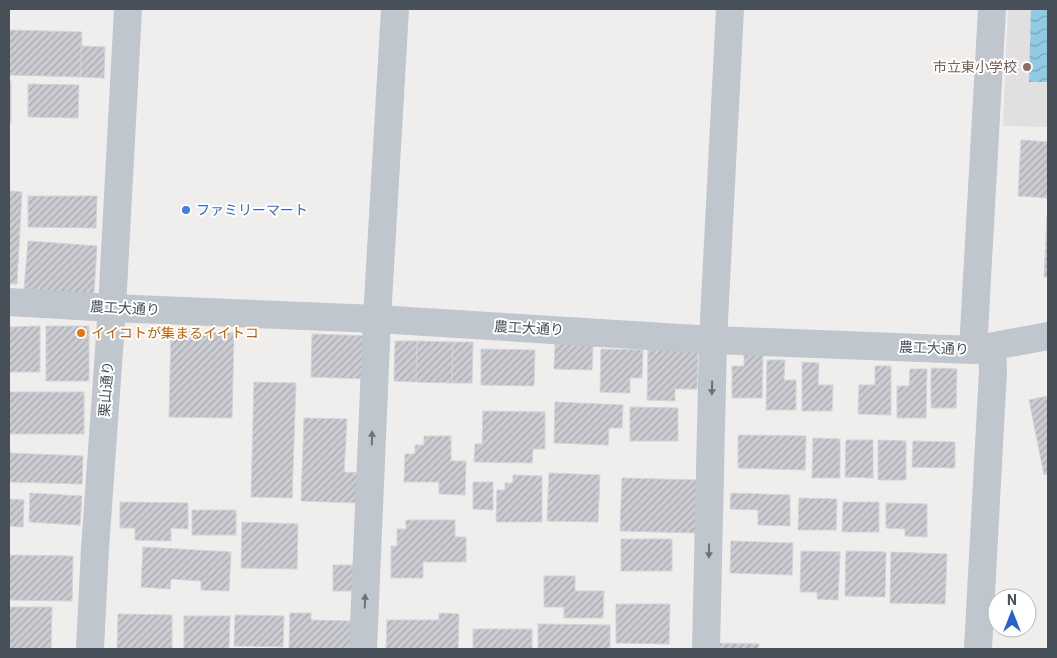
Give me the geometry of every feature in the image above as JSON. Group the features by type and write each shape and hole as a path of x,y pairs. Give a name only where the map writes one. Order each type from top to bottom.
{"street":[{"name":"栗山通り","path":"90,649 112,308 128,9"},
{"path":"363,649 377,319 395,9"},
{"path":"706,649 713,340 730,9"},
{"path":"978,649 994,371 982,349 992,9"},
{"name":"農工大通り","path":"9,302 377,319 713,340 982,349 1048,336"}],"shaded area":[{"name":"市立東小学校","path":"1008,9 1048,9 1048,127 1003,126"}],"water":[{"path":"1031,9 1048,9 1048,82 1029,82"}],"building":[{"path":"9,30 82,32 81,77 9,75"},
{"path":"81,46 105,47 104,78 81,77"},
{"path":"9,81 11,81 11,123 9,123"},
{"path":"28,84 79,85 78,118 28,117"},
{"path":"1021,140 1048,142 1048,198 1018,196"},
{"path":"9,191 22,192 17,284 9,284"},
{"path":"28,196 97,196 96,228 28,227"},
{"path":"1047,215 1048,277 1044,277"},
{"path":"28,241 97,246 94,294 24,289"},
{"path":"40,326 40,372 9,372 9,327"},
{"path":"46,326 89,326 89,381 46,381"},
{"path":"171,331 234,333 232,418 169,417"},
{"path":"312,334 370,336 369,379 311,377"},
{"path":"395,341 417,341 416,382 394,381"},
{"path":"417,341 453,342 452,383 416,382"},
{"path":"453,342 473,342 472,383 452,383"},
{"path":"555,343 593,344 592,370 554,369"},
{"path":"481,349 535,350 534,386 481,385"},
{"path":"601,349 643,350 642,378 630,378 630,393 600,392"},
{"path":"648,350 698,350 697,389 675,389 675,401 647,400"},
{"path":"744,354 763,354 762,398 732,398 732,366 744,366"},
{"path":"767,360 785,360 784,380 796,380 796,410 766,410"},
{"path":"802,362 819,363 818,385 833,385 832,411 802,411"},
{"path":"875,366 891,366 891,415 858,414 859,385 875,385"},
{"path":"931,368 957,369 956,408 931,408"},
{"path":"910,369 927,369 926,418 897,418 897,386 909,386"},
{"path":"254,382 296,383 292,498 251,497"},
{"path":"9,392 84,392 84,434 9,434"},
{"path":"1048,396 1048,474 1044,475 1029,400"},
{"path":"555,402 623,405 622,428 609,428 608,445 554,443"},
{"path":"630,407 678,408 678,441 630,441"},
{"path":"483,411 545,412 545,449 533,449 532,463 474,462 475,444 482,444"},
{"path":"304,418 347,419 344,472 359,473 358,503 301,501"},
{"path":"738,435 806,436 805,470 738,468"},
{"path":"424,436 451,436 451,461 466,461 465,495 439,494 439,482 404,482 405,454 415,454 415,445 424,445"},
{"path":"813,438 840,439 840,478 812,478"},
{"path":"846,440 873,440 873,478 845,477"},
{"path":"878,440 906,441 906,480 878,480"},
{"path":"913,441 955,442 955,468 912,467"},
{"path":"9,453 83,456 82,484 9,482"},
{"path":"549,473 600,475 598,522 547,521"},
{"path":"513,475 542,476 542,522 496,522 497,490 505,490 505,483 513,483"},
{"path":"622,478 697,480 696,533 620,531"},
{"path":"473,482 493,482 493,510 473,509"},
{"path":"30,493 82,496 80,525 29,522"},
{"path":"731,493 790,495 790,526 758,525 758,510 730,509"},
{"path":"799,498 837,499 836,530 798,530"},
{"path":"9,499 24,500 23,527 9,526"},
{"path":"120,502 188,503 188,529 171,528 171,541 135,540 135,528 120,528"},
{"path":"843,502 879,502 879,532 842,532"},
{"path":"886,503 927,504 927,537 905,536 905,529 886,528"},
{"path":"192,510 236,510 236,535 192,535"},
{"path":"406,520 455,520 455,537 466,537 466,562 423,562 423,578 391,578 391,546 397,546 397,529 406,529"},
{"path":"242,522 298,524 297,569 241,568"},
{"path":"621,539 672,539 672,571 621,571"},
{"path":"731,541 793,543 792,575 730,573"},
{"path":"143,547 231,552 229,591 201,590 201,581 171,579 170,589 141,587"},
{"path":"801,551 840,552 838,600 817,599 817,592 800,592"},
{"path":"846,551 886,552 885,597 845,596"},
{"path":"891,552 947,554 945,604 890,603"},
{"path":"9,555 73,556 72,601 9,600"},
{"path":"333,565 359,565 359,591 333,591"},
{"path":"544,576 575,576 575,591 604,591 603,618 564,618 564,607 544,607"},
{"path":"616,604 670,604 669,644 616,643"},
{"path":"9,607 52,607 51,649 9,649"},
{"path":"290,613 311,613 311,620 352,621 351,649 289,649"},
{"path":"439,613 459,614 458,649 386,649 387,620 439,620"},
{"path":"118,614 172,615 172,649 117,649"},
{"path":"235,615 284,616 283,647 234,646"},
{"path":"184,616 230,616 229,649 184,649"},
{"path":"538,624 610,625 610,649 538,649"},
{"path":"473,629 532,629 532,649 473,649"},
{"path":"715,643 759,644 758,649 715,649"}],"place":[{"name":"市立東小学校","path":"1027,67"},
{"name":"ファミリーマート","path":"186,210"},
{"name":"イイコトが集まるイイトコ","path":"81,333"}]}
